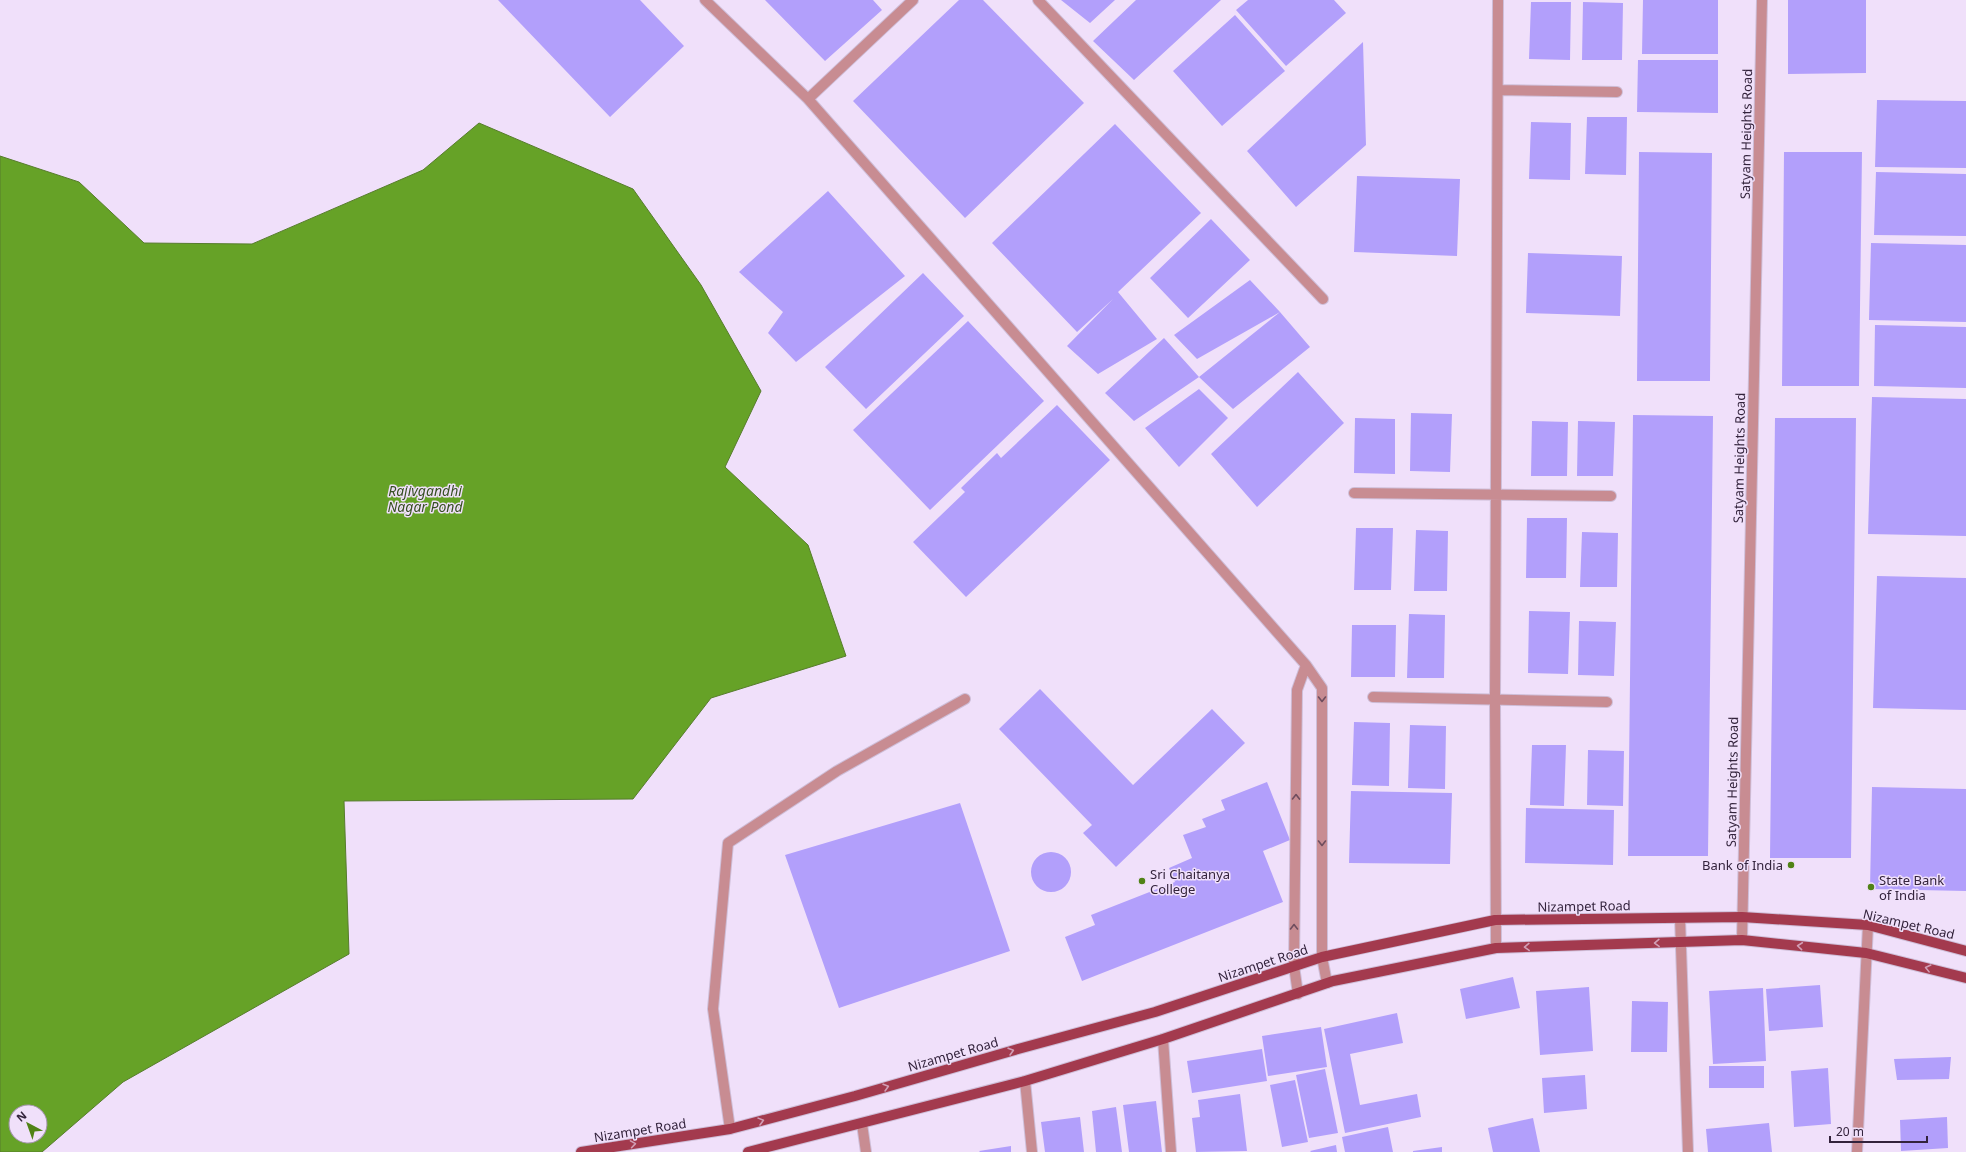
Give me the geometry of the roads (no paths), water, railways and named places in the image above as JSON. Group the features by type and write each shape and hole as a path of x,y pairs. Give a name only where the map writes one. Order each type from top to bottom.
{"main road":[{"name":"Nizampet Road","path":"581,1152 730,1129 855,1096 1011,1051 1155,1012 1322,957 1495,920 1742,917 1868,925 1966,951"},
{"path":"748,1152 1025,1081 1163,1039 1327,984 1496,948 1742,940 1866,953 1966,978"}],"street":[{"path":"705,0 808,99 1306,665 1322,688 1322,957 1327,984"},
{"path":"808,99 914,0"},
{"path":"1038,0 1323,299"},
{"path":"1496,948 1495,700 1498,0"},
{"name":"Satyam Heights Road","path":"1742,940 1762,0"},
{"path":"1498,90 1617,92"},
{"path":"1354,493 1611,496"},
{"path":"1298,994 1294,966 1296,690 1306,665"},
{"path":"1373,697 1606,702"},
{"path":"730,1129 714,1009 728,843 837,771 965,699"},
{"path":"1680,918 1688,1152"},
{"path":"1857,1152 1868,925"},
{"path":"1163,1039 1171,1152"},
{"path":"1025,1081 1032,1152"},
{"path":"862,1124 866,1152"}],"water":[{"name":"Rajivgandhi Nagar Pond","path":"479,123 633,189 701,285 761,391 725,467 808,545 846,656 711,698 633,799 344,801 349,954 123,1082 42,1152 0,1152 0,156 79,182 144,243 252,244 423,170"}],"place":[{"name":"Bank of India","path":"1791,865"},
{"name":"Sri Chaitanya College","path":"1142,881"},
{"name":"State Bank of India","path":"1871,887"}]}
